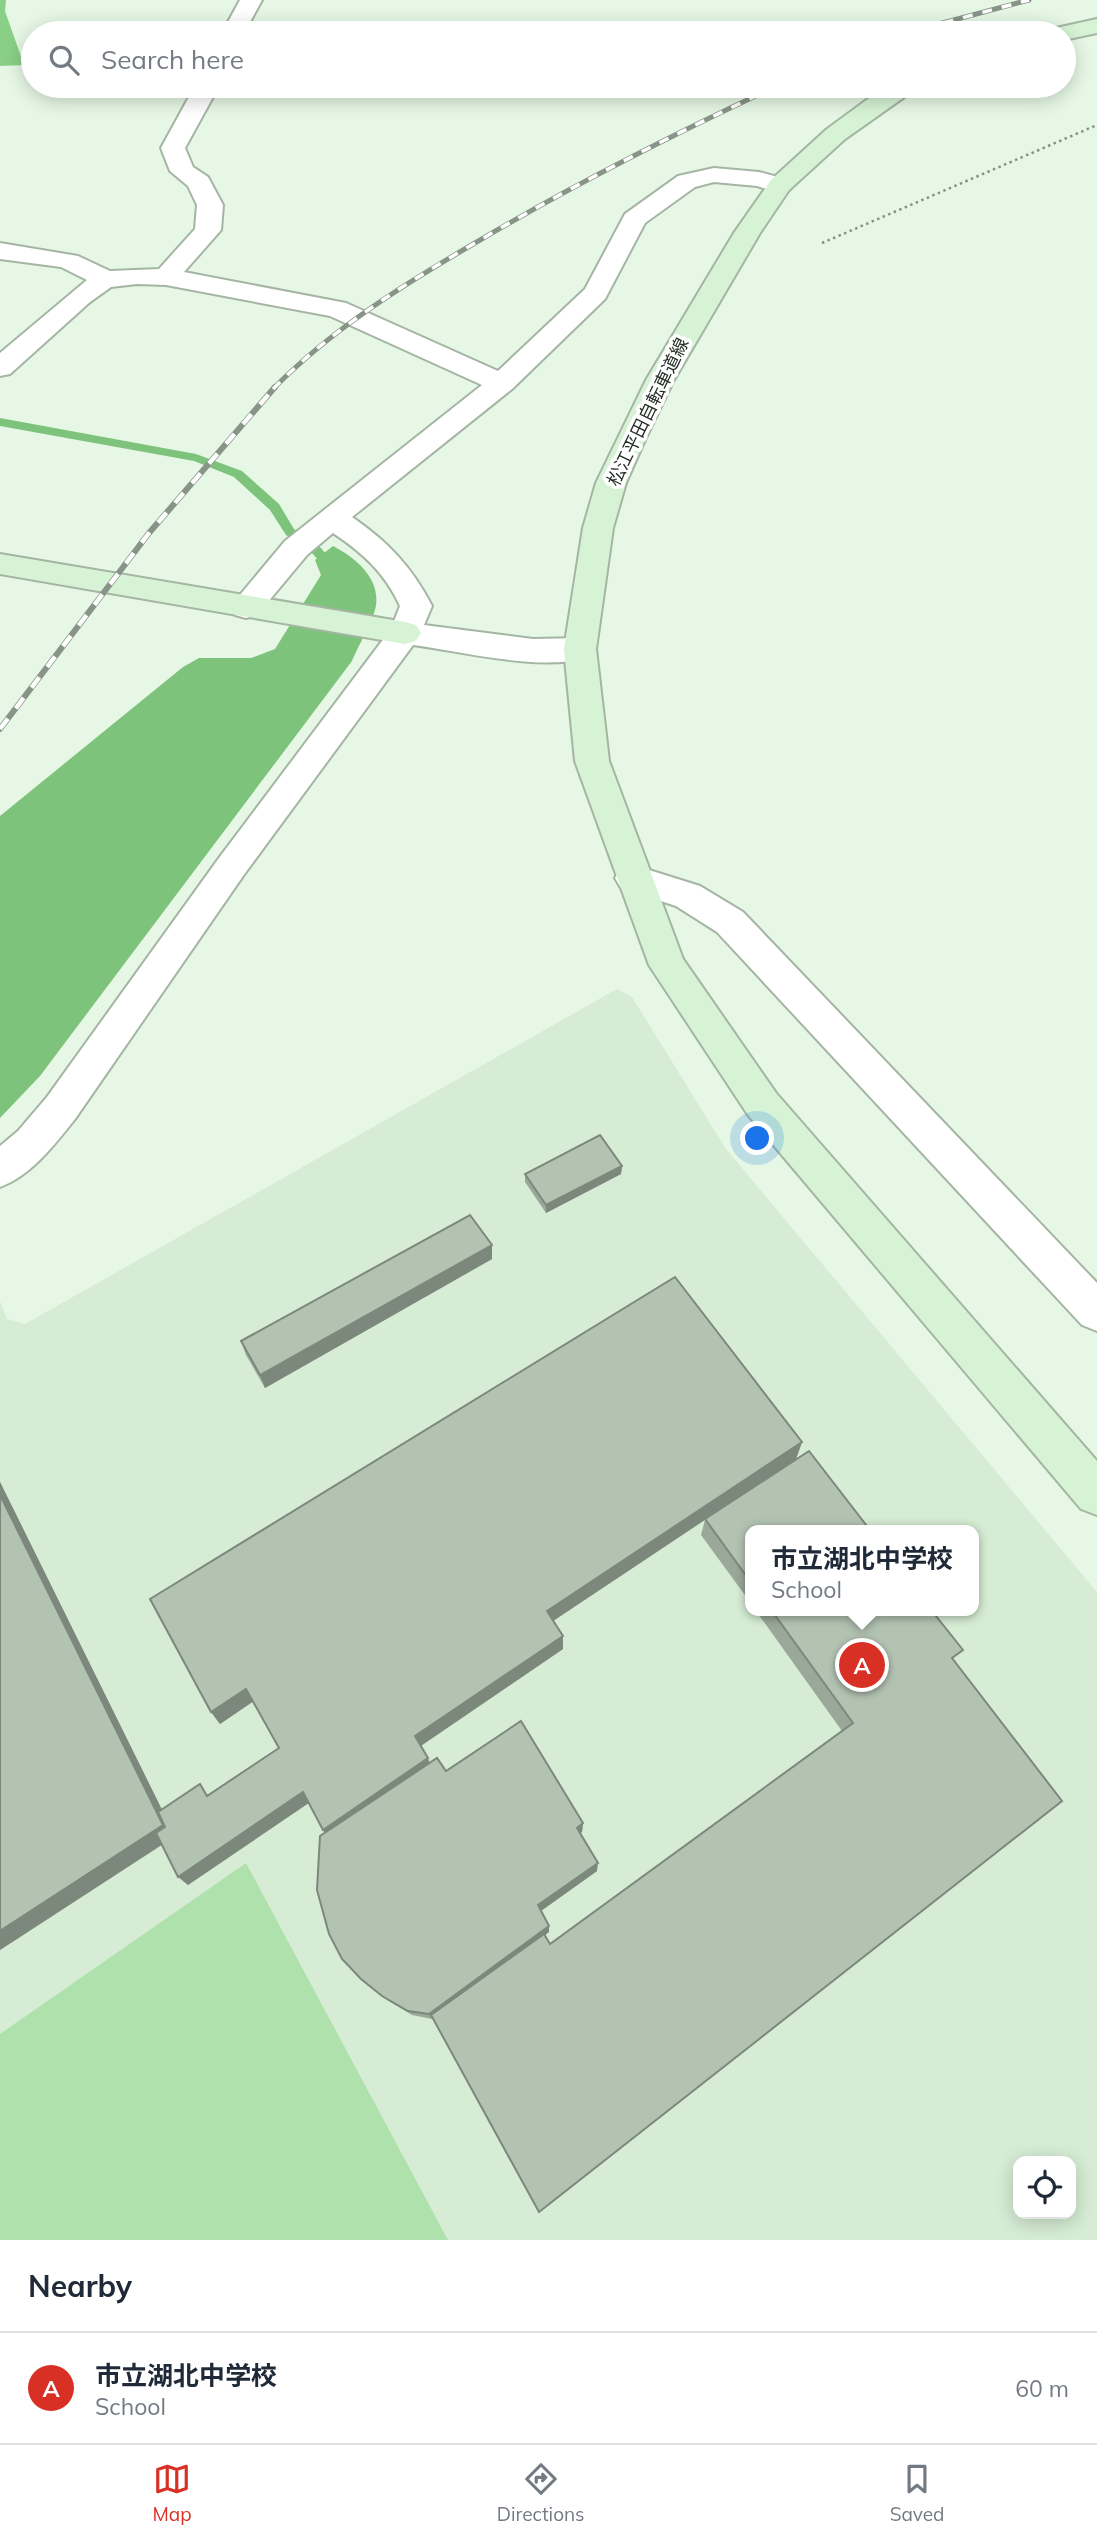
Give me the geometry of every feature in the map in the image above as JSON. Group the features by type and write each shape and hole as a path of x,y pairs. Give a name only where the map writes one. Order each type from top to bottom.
{"street":[{"path":"240,21 251,0"},
{"path":"1076,30 1096,26"},
{"path":"166,277 208,230 210,205 199,182 181,171 173,148 200,98"},
{"name":"松江平田自転車道線","path":"884,98 836,134 780,185 747,233 660,380 611,483 598,528 580,649 592,761 667,965 762,1104 1097,1494"},
{"path":"246,607 315,533 502,383 596,293 634,219 687,181 714,175 759,179 780,185"},
{"path":"0,251 63,260 93,269 104,280"},
{"path":"0,368 81,296 104,280 137,276 166,277 337,309 502,383"},
{"path":"0,1170 32,1143 61,1108 231,867 388,630 416,606 395,567 379,550 315,533"},
{"path":"0,564 388,630 533,650 580,649"},
{"path":"633,878 688,896 730,922 1097,1312"}],"path":[{"path":"822,243 1097,125"}],"shaded area":[{"path":"0,0 6,0 5,11 21,56 21,65 0,66"},
{"path":"333,546 364,569 376,595 372,618 352,661 40,1076 0,1118 0,816 183,667 199,658 251,658 275,649 321,575 315,560"},
{"path":"617,989 632,997 726,1149 1097,1592 1097,2240 0,2240 0,1301 7,1319 25,1324"},
{"path":"246,1863 448,2240 0,2240 0,2034"}],"building":[{"path":"600,1135 622,1166 546,1205 525,1174"},
{"path":"470,1215 492,1245 260,1375 241,1341"},
{"path":"675,1277 802,1442 547,1611 563,1636 415,1736 428,1758 323,1830 303,1792 178,1877 156,1833 165,1827 158,1812 200,1784 207,1796 279,1748 246,1689 211,1712 150,1599"},
{"path":"809,1451 866,1525 745,1525 745,1574 705,1519"},
{"path":"0,1495 163,1825 0,1931"},
{"path":"776,1616 936,1616 963,1650 952,1658 1062,1801 539,2212 431,2015 544,1934 550,1944 853,1723"},
{"path":"521,1721 583,1823 577,1828 598,1863 538,1905 549,1926 429,2014 408,2011 382,1996 361,1979 342,1959 329,1934 317,1890 320,1836 437,1758 446,1771"}],"waterway":[{"path":"0,422 196,458 238,474 275,507 290,532 317,551 333,570"}],"railway":[{"path":"950,21 1029,0"},
{"path":"275,387 344,328 448,259 586,180 752,98"},
{"path":"0,729 149,533 275,387"}],"place":[{"name":"市立湖北中学校","path":"862,1665"}]}
